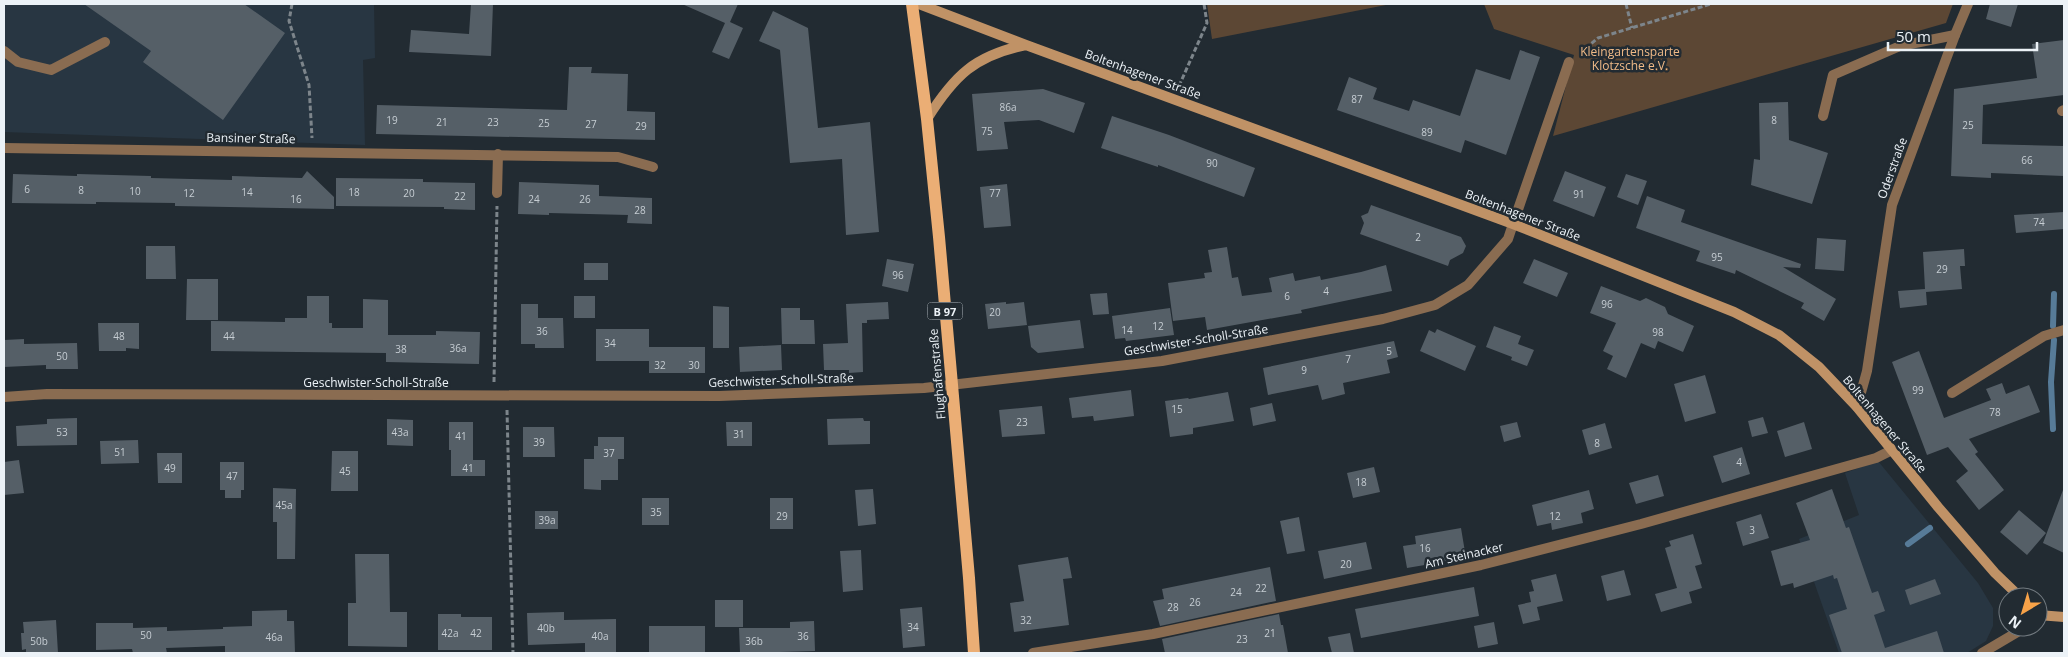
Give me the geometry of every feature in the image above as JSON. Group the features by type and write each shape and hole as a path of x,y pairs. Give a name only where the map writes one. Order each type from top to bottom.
{"main road":[{"name":"Flughafenstraße","path":"912,4 927,119 940,246 974,653"}],"street":[{"name":"Boltenhagener Straße","path":"919,4 1513,224 1734,312 1779,336 1819,367 1857,407 1995,573 2010,587"},
{"name":"Oderstraße","path":"1857,407 1867,371 1892,205 1968,4"},
{"path":"1823,116 1833,75 1900,46 1955,36"},
{"path":"4,52 18,62 51,70 105,42"},
{"path":"927,119 943,94 962,73 989,56 1007,49 1026,45"},
{"name":"Geschwister-Scholl-Straße","path":"4,397 48,394 719,396 924,388 1162,361 1383,319 1435,305 1468,285 1508,239 1569,62"},
{"name":"Bansiner Straße","path":"4,148 313,151 618,157 653,167"},
{"path":"498,154 498,193"},
{"path":"1952,393 2044,336 2064,330"},
{"name":"Am Steinacker","path":"1033,653 1152,634 1481,565 1726,500 1876,458 1892,450"},
{"path":"2048,616 2064,617"},
{"path":"1982,653 2009,637"}],"path":[{"path":"292,4 289,21 309,85 313,151"},
{"path":"1179,86 1207,23 1204,4"},
{"path":"1626,4 1632,28"},
{"path":"1569,62 1598,38 1711,4"},
{"path":"494,394 498,193"},
{"path":"506,394 514,653"}],"shaded area":[{"path":"4,4 374,4 375,58 363,60 365,145 4,132"},
{"path":"1878,461 1978,583 1993,608 1993,626 1986,641 1967,653 1839,653 1799,539 1859,515 1845,473"}],"green space":[{"path":"1207,4 1391,4 1212,39"},
{"name":"Kleingartensparte Klotzsche e.V.","path":"1484,4 1953,4 1946,23 1553,136 1574,55 1494,29"}],"building":[{"path":"84,4 244,4 285,33 223,120 143,62 151,51"},
{"path":"471,4 493,4 491,56 409,52 411,30 469,34"},
{"path":"682,4 738,4 730,22 743,28 729,59 712,52 725,23"},
{"path":"1990,4 2018,4 2011,27 1986,19"},
{"path":"773,11 808,28 818,128 870,122 879,232 846,235 842,159 790,163 780,50 759,41"},
{"path":"2064,40 2064,95 1983,105 1982,144 2064,146 2064,176 1991,173 1991,178 1951,176 1954,89 2037,78 2032,44"},
{"path":"1520,50 1540,57 1506,155 1465,140 1461,153 1337,110 1349,77 1377,88 1373,99 1409,111 1413,100 1460,116 1476,69 1510,80"},
{"path":"569,67 592,67 591,73 628,74 627,111 655,112 655,140 376,134 377,105 567,110"},
{"path":"1043,89 1085,103 1074,133 1039,120 1004,122 1008,149 977,151 972,94"},
{"path":"1788,102 1789,140 1828,153 1812,204 1751,185 1754,159 1760,160 1759,103"},
{"path":"1112,116 1169,135 1255,168 1244,197 1158,165 1158,167 1101,148"},
{"path":"307,171 334,197 334,209 175,206 175,203 12,203 13,174 151,176 151,178 232,180 232,176 302,178"},
{"path":"1565,171 1606,187 1594,217 1553,201"},
{"path":"1626,174 1647,181 1638,205 1617,197"},
{"path":"336,178 423,179 423,182 475,183 475,210 444,209 444,207 336,206"},
{"path":"519,182 599,185 599,196 652,198 652,224 627,223 628,215 518,214"},
{"path":"1007,184 1011,226 984,228 980,187"},
{"path":"1647,196 1685,210 1681,222 1801,264 1800,268 1783,267 1836,299 1824,321 1801,308 1804,303 1736,270 1735,274 1696,261 1700,251 1636,228"},
{"path":"1371,205 1461,237 1466,246 1463,253 1450,260 1448,266 1360,234 1364,223 1361,216 1368,213"},
{"path":"2064,212 2064,229 2016,233 2014,215"},
{"path":"1817,238 1846,240 1844,271 1815,269"},
{"path":"146,246 175,246 176,279 146,279"},
{"path":"1227,247 1232,278 1238,277 1242,296 1272,292 1269,278 1293,273 1295,281 1320,276 1321,280 1386,265 1392,291 1301,310 1302,313 1207,330 1205,317 1173,321 1168,283 1205,278 1204,273 1212,272 1208,250"},
{"path":"1964,249 1965,266 1960,266 1962,289 1926,292 1927,305 1900,308 1898,291 1925,289 1923,252"},
{"path":"887,259 914,264 908,292 882,286"},
{"path":"1534,259 1568,273 1557,297 1523,283"},
{"path":"584,263 608,263 608,280 584,280"},
{"path":"187,279 218,279 218,320 186,320"},
{"path":"1601,286 1640,301 1646,298 1665,307 1668,314 1694,326 1683,352 1658,341 1655,349 1641,343 1626,378 1607,369 1613,356 1603,351 1616,323 1590,313"},
{"path":"1107,293 1109,314 1093,315 1090,294"},
{"path":"307,296 329,296 329,323 332,323 332,328 363,328 363,299 388,300 388,335 436,335 436,331 480,332 479,364 386,362 386,353 211,351 211,321 285,322 285,318 307,318"},
{"path":"574,296 595,296 595,318 574,318"},
{"path":"888,302 889,319 867,320 867,323 862,323 863,372 849,373 849,370 824,370 823,344 848,343 846,304"},
{"path":"1006,302 1006,304 1024,302 1027,325 988,329 985,304"},
{"path":"521,304 538,304 538,318 563,318 564,348 535,348 535,344 521,344"},
{"path":"713,306 729,307 729,348 713,348"},
{"path":"781,308 800,308 800,320 814,320 815,344 782,344"},
{"path":"1170,308 1174,335 1126,341 1125,338 1115,339 1112,316"},
{"path":"1080,320 1084,348 1038,353 1031,347 1028,326"},
{"path":"98,323 139,323 139,349 126,348 126,351 99,351"},
{"path":"1494,326 1521,336 1518,344 1534,350 1527,366 1511,360 1512,357 1486,347"},
{"path":"596,329 649,329 649,347 705,347 705,373 649,373 649,361 596,361"},
{"path":"1437,329 1476,346 1465,371 1420,351 1429,330 1435,333"},
{"path":"24,339 24,344 77,343 78,369 46,369 46,365 4,367 4,340"},
{"path":"1394,341 1398,357 1387,360 1390,373 1343,383 1345,394 1322,400 1318,385 1268,395 1263,368"},
{"path":"781,345 782,370 740,372 739,347"},
{"path":"1919,351 1944,418 1991,400 1986,389 2002,383 2006,394 2029,385 2040,412 1969,439 1978,452 1975,454 2004,490 1979,510 1956,481 1968,471 1948,447 1927,455 1892,362"},
{"path":"1705,375 1716,413 1685,422 1674,384"},
{"path":"1131,390 1134,416 1094,421 1093,416 1072,418 1069,398"},
{"path":"1228,392 1234,421 1193,428 1193,434 1170,437 1165,401"},
{"path":"1272,403 1276,421 1253,426 1250,408"},
{"path":"1042,406 1045,434 1002,437 999,410"},
{"path":"1763,417 1768,433 1752,437 1748,421"},
{"path":"77,418 77,445 17,446 16,426 47,424 47,419"},
{"path":"863,418 864,421 870,421 870,444 828,445 827,419"},
{"path":"387,419 413,420 413,446 387,445"},
{"path":"449,422 473,422 473,460 485,460 485,476 451,476"},
{"path":"726,422 752,422 752,446 727,446"},
{"path":"1517,422 1521,437 1504,442 1500,426"},
{"path":"1804,422 1812,449 1785,457 1777,431"},
{"path":"1605,423 1612,448 1589,455 1582,430"},
{"path":"523,427 554,427 555,457 523,457"},
{"path":"598,437 624,437 624,459 618,459 618,480 601,480 601,490 584,489 584,459 594,459 594,446 598,446"},
{"path":"138,440 139,463 101,464 100,441"},
{"path":"1742,447 1750,474 1722,483 1713,456"},
{"path":"332,451 358,451 358,491 331,491"},
{"path":"157,453 182,453 182,483 158,483"},
{"path":"19,460 24,493 4,495 4,462"},
{"path":"220,462 244,462 244,490 241,490 241,498 225,498 225,490 220,490"},
{"path":"1374,467 1380,492 1353,498 1347,473"},
{"path":"1658,475 1664,496 1636,504 1629,483"},
{"path":"273,488 296,489 295,559 277,559 277,522 273,522"},
{"path":"873,489 876,524 858,526 855,490"},
{"path":"1832,489 1846,528 1849,527 1872,593 1878,591 1885,611 1874,615 1885,648 1937,631 1944,653 1842,653 1829,615 1847,609 1837,578 1834,579 1833,575 1794,588 1793,583 1781,586 1771,551 1810,540 1796,503"},
{"path":"1589,490 1594,509 1581,513 1583,523 1552,530 1551,523 1537,526 1532,505"},
{"path":"2064,491 2064,553 2043,543"},
{"path":"642,498 669,498 669,525 642,525"},
{"path":"770,498 793,498 793,529 770,529"},
{"path":"2019,510 2046,533 2027,555 2000,532"},
{"path":"535,511 558,511 558,529 535,529"},
{"path":"1761,514 1769,538 1743,546 1736,522"},
{"path":"1299,517 1305,551 1287,554 1280,521"},
{"path":"1461,528 1466,558 1407,568 1403,546 1416,544 1415,536"},
{"path":"1693,534 1702,564 1695,566 1702,588 1689,592 1692,603 1661,612 1655,594 1677,588 1665,548 1671,546 1669,541"},
{"path":"1366,542 1372,569 1324,579 1318,551"},
{"path":"861,550 863,590 843,592 840,551"},
{"path":"355,554 389,554 390,612 407,612 407,647 348,646 348,603 356,603"},
{"path":"1068,557 1072,578 1063,579 1069,625 1014,632 1010,603 1024,601 1018,565"},
{"path":"1270,567 1276,601 1160,626 1153,601 1164,599 1162,589"},
{"path":"1624,570 1631,595 1607,601 1601,576"},
{"path":"1556,574 1563,601 1537,607 1540,620 1523,624 1518,605 1531,602 1529,592 1534,591 1531,580"},
{"path":"1935,579 1941,594 1910,605 1905,590"},
{"path":"1474,587 1479,616 1361,638 1355,609"},
{"path":"715,600 743,600 743,627 715,627"},
{"path":"922,607 925,646 903,648 900,609"},
{"path":"287,610 287,621 294,621 295,653 225,653 225,646 166,648 167,653 133,653 132,649 96,650 96,623 133,623 133,628 167,627 167,631 223,629 223,627 252,626 252,611"},
{"path":"564,612 564,620 616,619 616,653 585,653 585,643 528,645 527,613"},
{"path":"438,614 461,614 461,617 492,617 492,650 438,650"},
{"path":"1279,614 1288,653 1165,653 1162,639"},
{"path":"56,620 58,653 26,653 26,649 22,650 21,633 24,633 23,622"},
{"path":"814,621 815,651 740,653 739,628 790,628 790,622"},
{"path":"1494,622 1498,644 1478,648 1474,626"},
{"path":"649,626 705,626 705,653 649,653"},
{"path":"1350,633 1354,653 1332,653 1328,637"}],"waterway":[{"path":"2053,326 2054,294"},
{"path":"2053,429 2051,382 2054,340"},
{"path":"1908,544 1930,528"}]}
